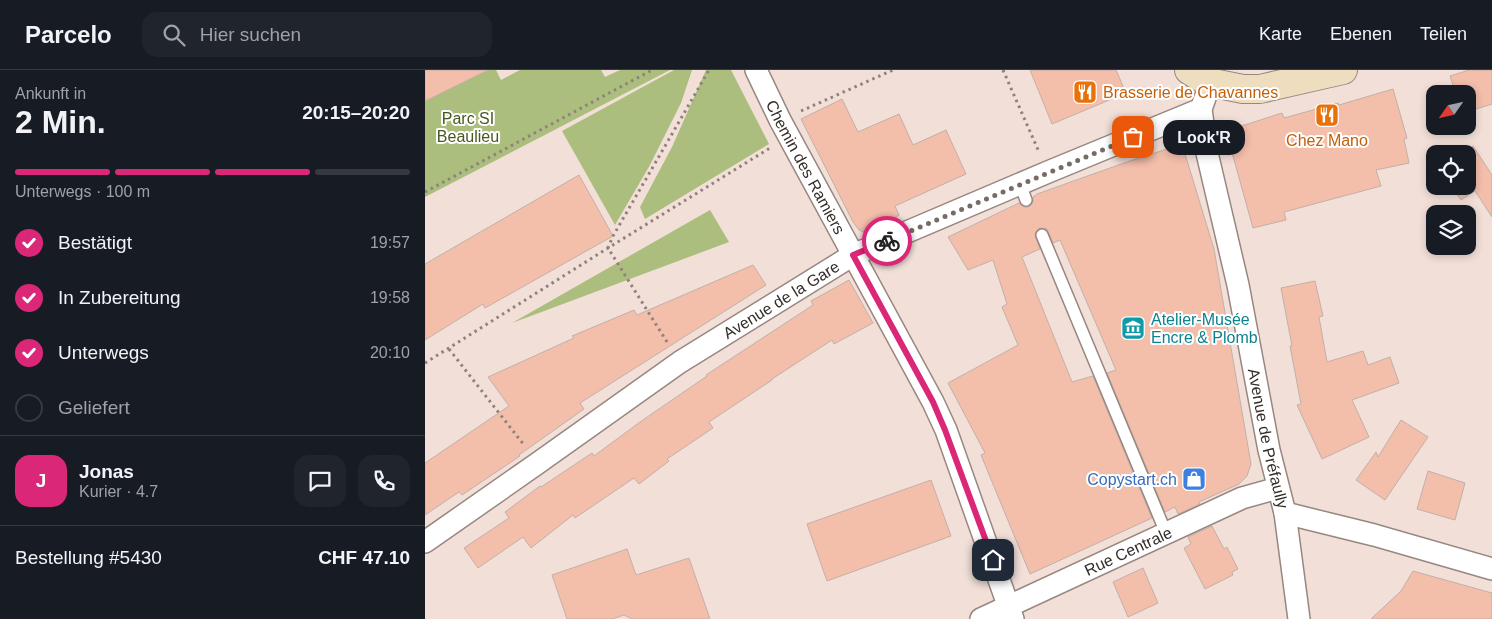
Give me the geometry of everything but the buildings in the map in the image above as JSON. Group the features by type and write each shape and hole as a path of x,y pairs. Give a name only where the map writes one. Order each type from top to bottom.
{"street":[{"name":"Chemin des Ramiers","path":"756,70 784,128 933,402 1011,612"},
{"path":"1189,70 1213,83 1243,89 1261,89 1343,70"},
{"path":"1201,109 1213,83"},
{"name":"Avenue de la Gare","path":"425,542 680,362 853,255 1023,192 1048,172 1201,109"},
{"name":"Avenue de Préfaully","path":"1201,109 1207,153 1238,285 1278,488 1285,513 1299,619"},
{"name":"Rue Centrale","path":"981,619 1011,612 1166,533 1242,498 1278,488"},
{"path":"1285,513 1374,535 1492,569"}],"lane":[{"path":"1042,235 1166,533"}],"path":[{"path":"425,192 652,70"},
{"path":"608,248 613,236 709,70"},
{"path":"425,364 608,248 784,128 893,70"},
{"path":"1003,70 1048,172"},
{"path":"608,248 680,362"},
{"path":"449,349 538,463"}],"green space":[{"name":"Parc SI Beaulieu","path":"488,70 496,70 501,80 520,70 601,70 605,77 620,70 670,70 425,197 425,101"},
{"path":"674,70 692,70 681,103 650,165 615,225 562,131"},
{"path":"706,70 731,70 769,144 645,219 640,207 672,147"},
{"path":"710,210 729,242 512,323"}],"way so far":[{"path":"887,241 1133,137"}],"place":[{"name":"Brasserie de Chavannes","path":"1085,92"},
{"name":"Chez Mano","path":"1327,115"},
{"name":"Look'R","path":"1133,137"},
{"name":"Atelier-Musée Encre & Plomb","path":"1133,328"},
{"name":"Copystart.ch","path":"1194,479"}],"route":[{"path":"887,241 853,255 933,402 993,560"}]}
